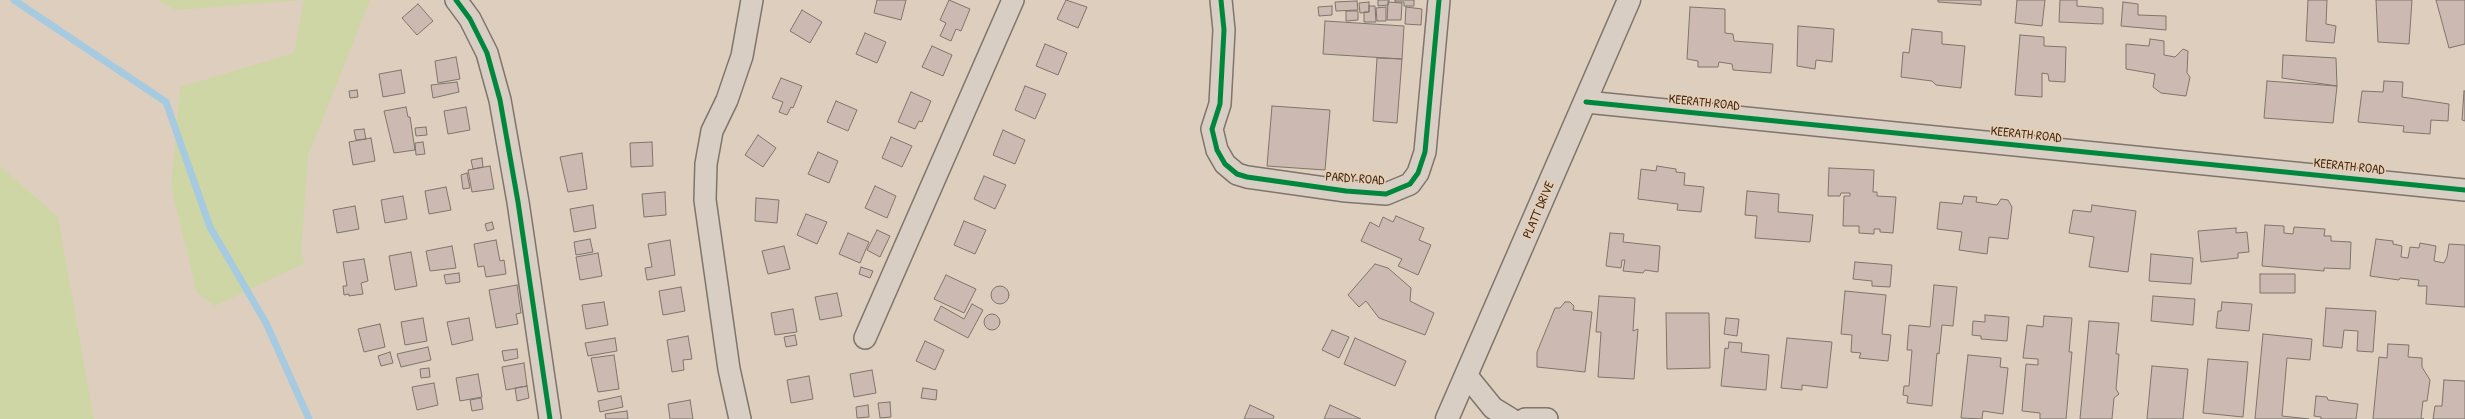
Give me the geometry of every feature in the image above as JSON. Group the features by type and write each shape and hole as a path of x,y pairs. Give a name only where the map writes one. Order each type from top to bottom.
{"street":[{"path":"456,0 470,19 487,53 500,100 518,202 550,419"},
{"path":"740,419 729,369 705,200 706,164 712,131 726,100 742,56 752,0"},
{"path":"866,338 1013,0"},
{"name":"PARDY ROAD","path":"1221,0 1224,30 1220,104 1212,129 1217,150 1225,164 1237,174 1247,177 1346,192 1386,194 1410,184 1418,173 1425,152 1438,0"},
{"name":"PLATT DRIVE","path":"1447,419 1467,376 1629,0"},
{"name":"KEERATH ROAD","path":"1586,102 2465,190"},
{"path":"1467,376 1493,408 1512,419"},
{"path":"1525,419 1547,419"}],"green space":[{"path":"157,0 304,0 176,10"},
{"path":"304,0 370,0 308,156 301,252 305,263 215,306 197,293 171,187 180,87 294,53"},
{"path":"0,166 58,217 94,419 0,419"}],"building":[{"path":"877,0 906,0 901,20 874,13"},
{"path":"949,0 970,9 961,31 956,29 951,41 940,36 946,23 940,20"},
{"path":"1066,0 1087,7 1078,28 1057,19"},
{"path":"1378,0 1389,0 1388,5 1378,6"},
{"path":"1395,0 1414,0 1414,6 1404,6 1404,2 1395,2"},
{"path":"1938,0 1981,0 1981,5 1938,2"},
{"path":"2017,0 2045,0 2042,26 2015,23"},
{"path":"2060,0 2077,0 2077,6 2103,8 2103,24 2059,22"},
{"path":"2308,0 2327,0 2326,24 2336,26 2334,43 2306,41"},
{"path":"2376,0 2412,0 2409,44 2378,42"},
{"path":"2436,0 2465,0 2465,44 2449,48"},
{"path":"1357,1 1358,10 1336,11 1335,2"},
{"path":"1369,2 1369,12 1360,13 1359,3"},
{"path":"1388,2 1402,3 1401,20 1387,20"},
{"path":"2123,2 2138,4 2138,15 2166,16 2166,30 2121,26"},
{"path":"418,4 433,21 417,35 402,18"},
{"path":"1332,6 1332,15 1319,16 1318,7"},
{"path":"1369,6 1375,6 1376,22 1364,22 1364,12 1369,12"},
{"path":"1386,7 1386,21 1377,21 1376,8"},
{"path":"1406,7 1422,9 1421,25 1405,24"},
{"path":"1690,7 1725,9 1725,33 1733,34 1734,41 1773,44 1771,73 1733,70 1732,64 1719,62 1718,67 1698,67 1698,61 1687,59"},
{"path":"802,10 822,22 810,43 790,31"},
{"path":"1346,11 1358,11 1358,20 1346,21"},
{"path":"1325,21 1404,26 1402,59 1323,54"},
{"path":"1798,26 1834,29 1832,62 1816,60 1815,69 1797,66"},
{"path":"1912,29 1942,32 1942,44 1965,46 1961,88 1936,85 1932,81 1901,77 1903,52 1909,53"},
{"path":"865,33 886,42 877,63 856,54"},
{"path":"2020,35 2044,37 2044,46 2066,47 2065,82 2049,81 2048,74 2042,73 2042,97 2015,95"},
{"path":"2150,39 2164,41 2164,55 2175,57 2183,49 2188,51 2187,73 2190,77 2186,96 2161,93 2153,87 2155,74 2126,69 2126,44 2149,46"},
{"path":"1045,44 1067,53 1058,75 1036,66"},
{"path":"932,46 952,55 943,76 922,67"},
{"path":"2283,55 2336,58 2337,86 2282,78"},
{"path":"456,57 460,79 438,83 435,61"},
{"path":"1377,58 1402,59 1397,123 1373,121"},
{"path":"401,70 405,93 383,97 379,74"},
{"path":"781,78 802,86 793,108 791,107 787,115 779,112 783,102 772,98"},
{"path":"2267,81 2337,86 2333,123 2264,118"},
{"path":"2384,81 2403,82 2402,97 2449,104 2448,121 2431,120 2430,134 2403,132 2404,126 2358,122 2362,91 2383,92"},
{"path":"457,82 459,92 433,98 431,85"},
{"path":"1025,86 1046,94 1035,119 1015,110"},
{"path":"357,90 358,97 350,98 349,91"},
{"path":"2465,91 2465,121 2462,120"},
{"path":"911,92 931,101 922,122 919,121 915,129 898,122"},
{"path":"836,101 857,110 848,131 827,122"},
{"path":"1272,106 1330,110 1325,170 1267,166"},
{"path":"406,107 408,117 410,117 415,150 394,153 384,111"},
{"path":"466,107 470,130 448,134 444,111"},
{"path":"426,127 427,135 416,136 415,128"},
{"path":"364,129 366,139 356,140 354,130"},
{"path":"1003,130 1025,140 1015,164 993,155"},
{"path":"758,135 776,148 763,167 745,155"},
{"path":"891,137 912,146 902,167 882,158"},
{"path":"371,138 375,161 353,165 349,142"},
{"path":"423,142 425,154 416,155 415,143"},
{"path":"652,142 653,166 631,167 630,143"},
{"path":"818,152 838,161 829,183 808,174"},
{"path":"582,153 587,189 568,192 560,157"},
{"path":"482,158 483,167 473,169 471,160"},
{"path":"490,166 494,189 472,192 468,170"},
{"path":"1657,166 1676,169 1676,172 1685,173 1684,185 1704,187 1701,212 1677,210 1678,204 1638,199 1641,169 1656,171"},
{"path":"1829,168 1874,170 1873,192 1877,192 1877,196 1896,197 1893,233 1880,232 1880,229 1874,229 1874,234 1859,233 1859,226 1843,226 1844,196 1850,196 1850,193 1841,193 1840,196 1828,196"},
{"path":"467,173 470,188 463,189 461,175"},
{"path":"984,176 1006,185 995,209 974,199"},
{"path":"875,186 896,196 887,218 865,208"},
{"path":"446,187 451,210 429,214 425,191"},
{"path":"1747,191 1779,194 1778,212 1813,215 1810,242 1755,238 1757,216 1745,215"},
{"path":"665,192 666,215 644,217 642,194"},
{"path":"403,196 407,219 385,223 381,200"},
{"path":"1964,196 1977,197 1976,202 1997,205 2001,199 2008,200 2012,207 2008,239 1989,237 1987,254 1959,250 1962,232 1937,229 1940,202 1962,204"},
{"path":"756,198 779,200 777,223 755,221"},
{"path":"593,205 596,228 574,232 570,209"},
{"path":"2092,205 2136,211 2128,272 2089,267 2094,237 2069,233 2073,210 2091,212"},
{"path":"355,206 359,229 337,233 333,210"},
{"path":"806,214 827,222 817,244 797,235"},
{"path":"1396,216 1424,228 1419,240 1431,245 1418,275 1398,266 1402,259 1361,241 1370,222 1379,227 1383,217 1393,222"},
{"path":"964,221 986,230 975,254 954,245"},
{"path":"492,222 494,229 487,231 485,224"},
{"path":"2265,225 2284,226 2284,233 2293,234 2294,227 2325,229 2324,236 2331,236 2331,241 2351,242 2350,269 2324,268 2324,271 2262,266"},
{"path":"2236,228 2236,233 2247,232 2249,252 2238,253 2238,258 2201,262 2198,231"},
{"path":"877,230 890,236 880,257 867,250"},
{"path":"848,233 869,242 860,263 839,254"},
{"path":"1610,233 1624,234 1623,242 1660,246 1658,272 1645,270 1643,273 1623,271 1625,260 1622,260 1621,268 1606,266"},
{"path":"590,239 593,252 576,255 574,242"},
{"path":"2376,239 2393,241 2393,244 2402,246 2401,257 2408,258 2410,247 2419,248 2420,243 2436,246 2434,261 2444,263 2447,257 2449,244 2465,245 2465,307 2426,304 2427,286 2418,286 2419,280 2400,278 2399,280 2370,276"},
{"path":"496,240 500,261 504,260 506,274 486,277 484,266 478,267 474,244"},
{"path":"670,240 675,275 647,280 645,268 652,267 648,244"},
{"path":"452,246 456,268 430,271 426,251"},
{"path":"784,246 790,269 768,274 762,251"},
{"path":"411,252 417,286 395,290 389,256"},
{"path":"598,253 602,276 580,280 576,257"},
{"path":"2151,254 2193,258 2191,284 2149,281"},
{"path":"364,259 368,281 361,283 363,294 349,296 349,294 344,295 343,286 347,286 343,262"},
{"path":"1855,262 1892,265 1890,287 1872,286 1872,281 1853,279"},
{"path":"1375,264 1388,268 1411,288 1410,301 1434,313 1425,335 1379,318 1366,301 1359,307 1348,295"},
{"path":"861,267 873,271 870,278 859,274"},
{"path":"459,273 460,282 446,284 444,275"},
{"path":"2260,274 2295,274 2295,293 2260,293"},
{"path":"946,275 976,289 964,313 934,299"},
{"path":"517,285 521,313 516,314 518,324 496,328 489,290"},
{"path":"1934,285 1957,287 1953,326 1942,325 1939,354 1937,353 1932,406 1907,403 1908,396 1903,395 1904,386 1909,386 1912,350 1907,350 1909,325 1930,327"},
{"path":"996,286 1004,286 1009,291 1007,302 1004,304 996,304 991,299 991,291"},
{"path":"681,287 685,311 663,315 659,291"},
{"path":"1845,291 1886,295 1882,334 1891,335 1888,361 1859,358 1861,353 1851,352 1852,335 1841,334"},
{"path":"837,293 842,316 820,320 815,297"},
{"path":"1599,296 1635,298 1633,331 1638,329 1634,379 1598,377 1601,332 1596,332"},
{"path":"2153,296 2195,299 2193,325 2151,321"},
{"path":"604,302 608,325 586,329 582,305"},
{"path":"1565,302 1570,302 1574,306 1573,310 1592,312 1585,372 1537,367 1537,352 1555,308 1560,308"},
{"path":"2222,302 2252,304 2249,331 2216,328 2218,311 2221,311"},
{"path":"972,304 983,310 968,338 934,320 941,306 964,319"},
{"path":"2326,308 2376,311 2373,352 2357,351 2358,331 2344,330 2342,348 2323,346"},
{"path":"793,309 797,332 775,335 771,313"},
{"path":"1666,313 1709,313 1710,368 1667,369"},
{"path":"992,314 998,316 1000,322 998,328 992,330 986,328 984,322 986,316"},
{"path":"1985,315 2009,317 2007,341 1981,339 1981,336 1972,335 1973,321 1985,322"},
{"path":"2044,316 2072,318 2069,352 2072,352 2066,419 2040,419 2040,413 2022,411 2026,364 2038,365 2038,359 2023,358 2027,325 2043,327"},
{"path":"423,318 427,341 405,345 401,322"},
{"path":"469,318 473,340 452,345 447,322"},
{"path":"1726,318 1739,319 1737,336 1724,334"},
{"path":"2089,321 2119,323 2116,354 2119,354 2116,389 2119,394 2114,398 2112,419 2080,419"},
{"path":"380,324 385,347 364,352 358,329"},
{"path":"1332,330 1349,337 1339,358 1322,350"},
{"path":"2263,334 2312,339 2310,360 2287,358 2282,416 2309,419 2255,419"},
{"path":"795,335 797,345 786,347 784,337"},
{"path":"688,336 692,359 683,360 684,370 672,372 667,340"},
{"path":"615,338 617,351 588,356 585,343"},
{"path":"1355,338 1406,361 1395,386 1344,364"},
{"path":"1787,338 1832,342 1827,388 1802,385 1802,390 1781,388"},
{"path":"925,341 944,350 935,370 916,361"},
{"path":"1729,342 1742,343 1741,352 1769,355 1766,390 1721,386 1725,348 1728,349"},
{"path":"2388,344 2409,345 2408,357 2422,358 2422,367 2430,380 2427,401 2423,401 2421,418 2424,419 2373,419 2379,357 2387,358"},
{"path":"428,347 431,360 401,367 397,354"},
{"path":"517,349 518,358 504,361 502,351"},
{"path":"390,352 393,363 381,366 378,356"},
{"path":"614,355 619,389 598,392 591,358"},
{"path":"1968,355 2001,358 2000,367 2008,368 2003,414 1983,411 1982,419 1961,418"},
{"path":"2208,359 2248,362 2243,417 2203,413"},
{"path":"524,363 527,386 506,390 502,367"},
{"path":"2152,366 2188,369 2183,419 2147,419"},
{"path":"429,368 430,377 421,378 420,369"},
{"path":"872,370 876,393 854,397 850,374"},
{"path":"478,374 482,397 460,401 456,378"},
{"path":"809,376 813,399 791,403 787,380"},
{"path":"2444,380 2465,381 2465,419 2433,419 2435,406 2442,406"},
{"path":"434,383 438,405 417,410 412,387"},
{"path":"527,386 529,398 517,401 515,388"},
{"path":"923,388 937,390 936,400 921,398"},
{"path":"621,396 623,407 600,412 598,401"},
{"path":"2316,396 2327,397 2328,400 2358,404 2356,419 2321,419 2321,417 2314,416"},
{"path":"481,398 483,409 472,411 470,400"},
{"path":"690,400 693,419 670,419 668,404"},
{"path":"890,402 891,417 880,418 878,403"},
{"path":"868,405 869,417 857,418 856,407"},
{"path":"1250,405 1274,416 1273,419 1244,419"},
{"path":"1330,405 1361,419 1324,419"},
{"path":"627,411 628,419 606,419 605,414"}],"waterway":[{"path":"14,0 166,102 210,227 266,323 309,419"}],"cycle path":[{"path":"456,0 470,19 487,53 500,100 518,202 550,419"},
{"path":"1221,0 1224,30 1220,104 1212,129 1217,150 1225,164 1237,174 1247,177 1346,191 1386,194 1410,184 1418,173 1425,152 1439,0"},
{"path":"1586,102 2465,190"}]}
